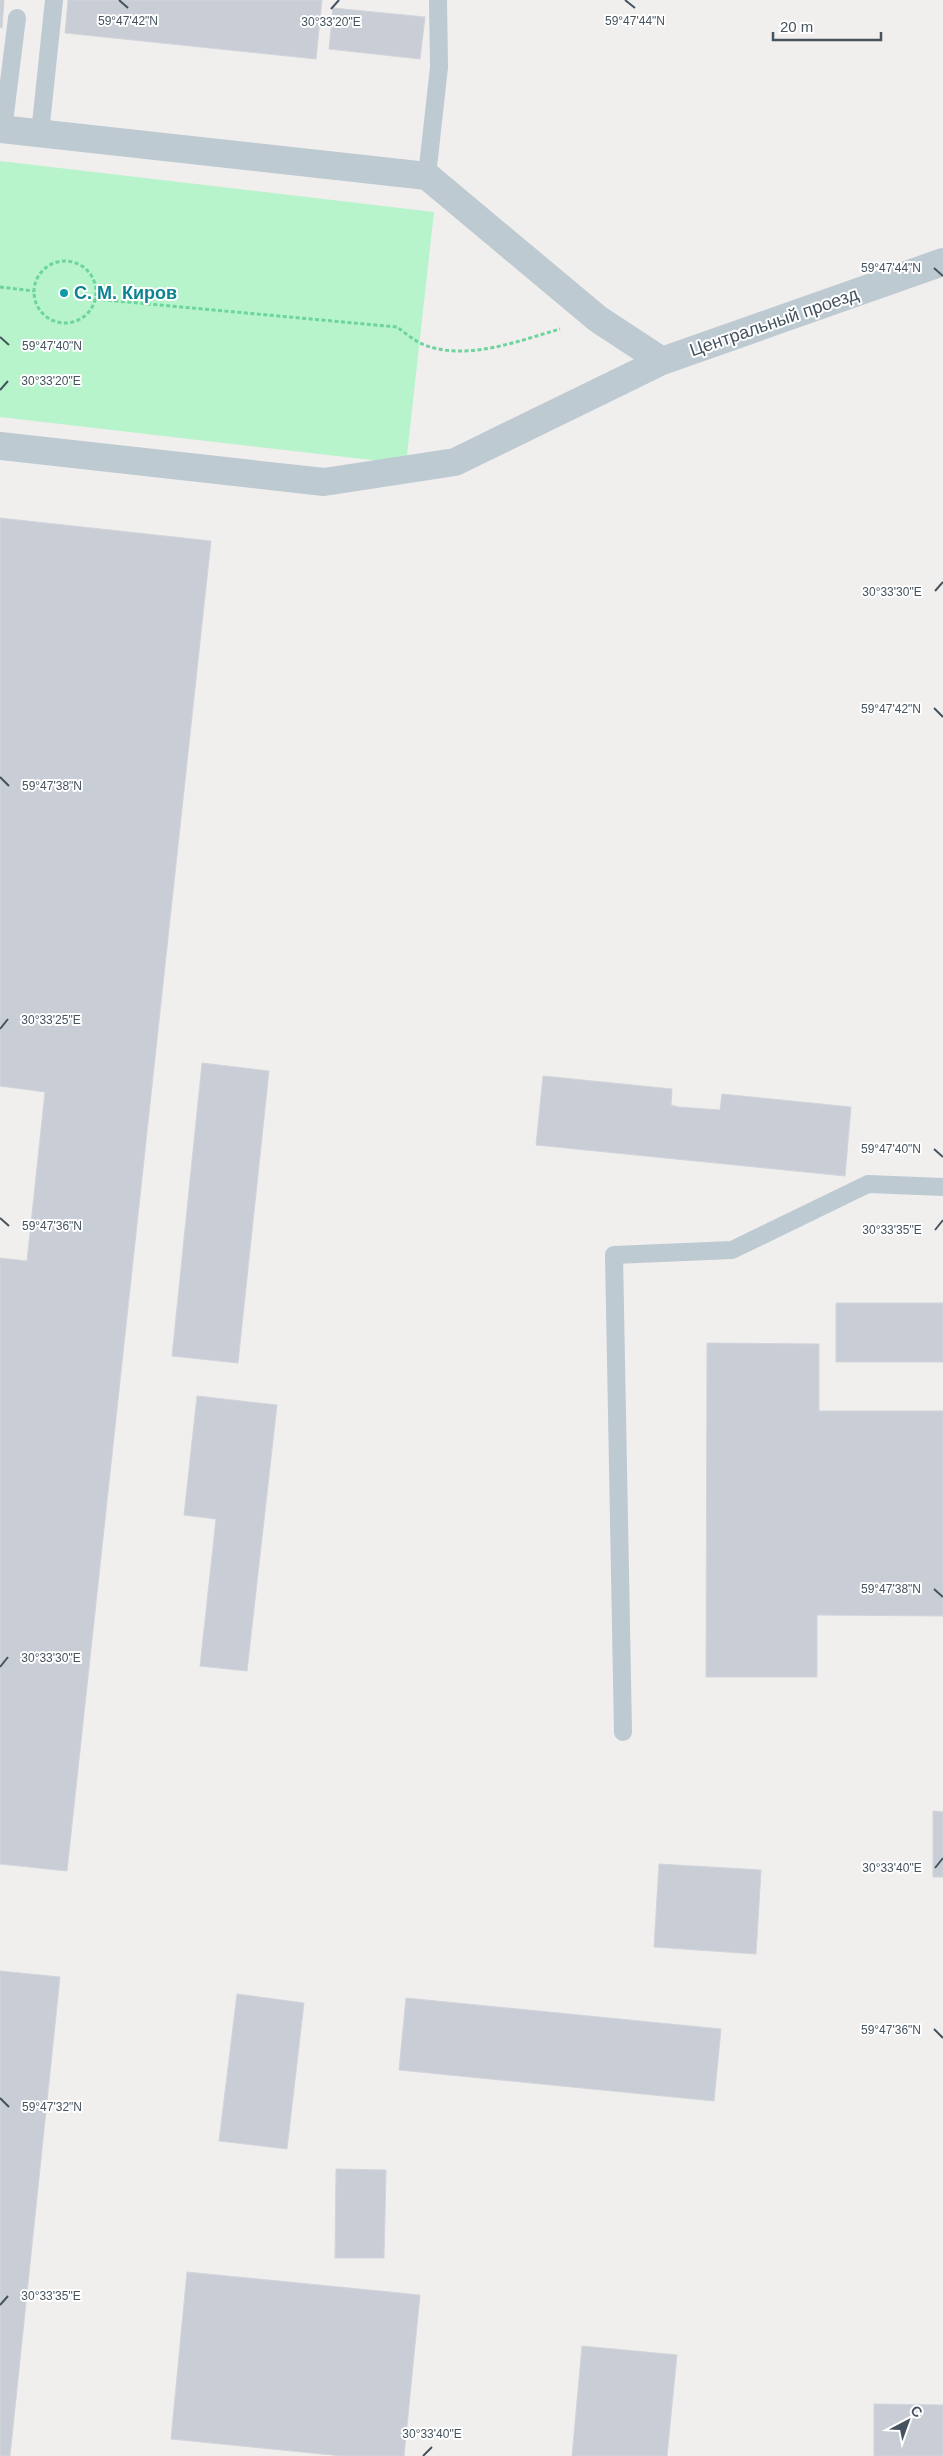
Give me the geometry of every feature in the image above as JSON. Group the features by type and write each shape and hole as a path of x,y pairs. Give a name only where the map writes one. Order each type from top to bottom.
{"street":[{"path":"2,129 427,176 598,320 662,361"},
{"name":"Центральный проезд","path":"0,446 324,482 455,462 662,361 943,262"}],"lane":[{"path":"40,133 54,0"},
{"path":"427,176 439,67 438,0"},
{"path":"2,129 17,18"},
{"path":"623,1732 614,1256 732,1250 868,1184 943,1187"}],"path":[{"path":"69,261 84,268 95,282 96,299 87,315 70,324 52,321 38,309 33,291 39,274 52,264 69,261"},
{"path":"0,287 33,291"},
{"path":"96,299 397,327 420,343 444,349 462,350 489,348 598,320"}],"green space":[{"path":"0,161 434,212 406,464 0,417"}],"building":[{"path":"0,0 4,0 2,28 0,27"},
{"path":"68,0 322,0 316,59 65,33"},
{"path":"333,8 425,17 420,59 329,49"},
{"path":"0,518 211,541 67,1871 0,1864 0,1258 27,1261 45,1092 0,1086"},
{"path":"202,1063 269,1071 238,1363 172,1356"},
{"path":"543,1076 672,1089 671,1105 678,1107 720,1110 722,1094 851,1107 845,1176 536,1145"},
{"path":"836,1303 943,1303 943,1362 836,1362"},
{"path":"707,1343 819,1344 819,1411 943,1411 943,1616 817,1615 817,1677 706,1677"},
{"path":"197,1396 277,1405 247,1671 200,1666 216,1519 184,1515"},
{"path":"933,1811 943,1812 943,1877 933,1877"},
{"path":"659,1864 761,1870 756,1954 654,1947"},
{"path":"0,1971 60,1977 10,2456 0,2456"},
{"path":"237,1994 304,2003 287,2149 219,2141"},
{"path":"406,1998 721,2029 714,2101 399,2070"},
{"path":"336,2169 386,2170 384,2258 335,2258"},
{"path":"187,2272 420,2295 404,2456 342,2456 171,2439"},
{"path":"582,2346 677,2355 667,2456 572,2456"},
{"path":"874,2404 943,2405 943,2456 874,2456"}],"place":[{"name":"С. М. Киров","path":"64,293"}]}
